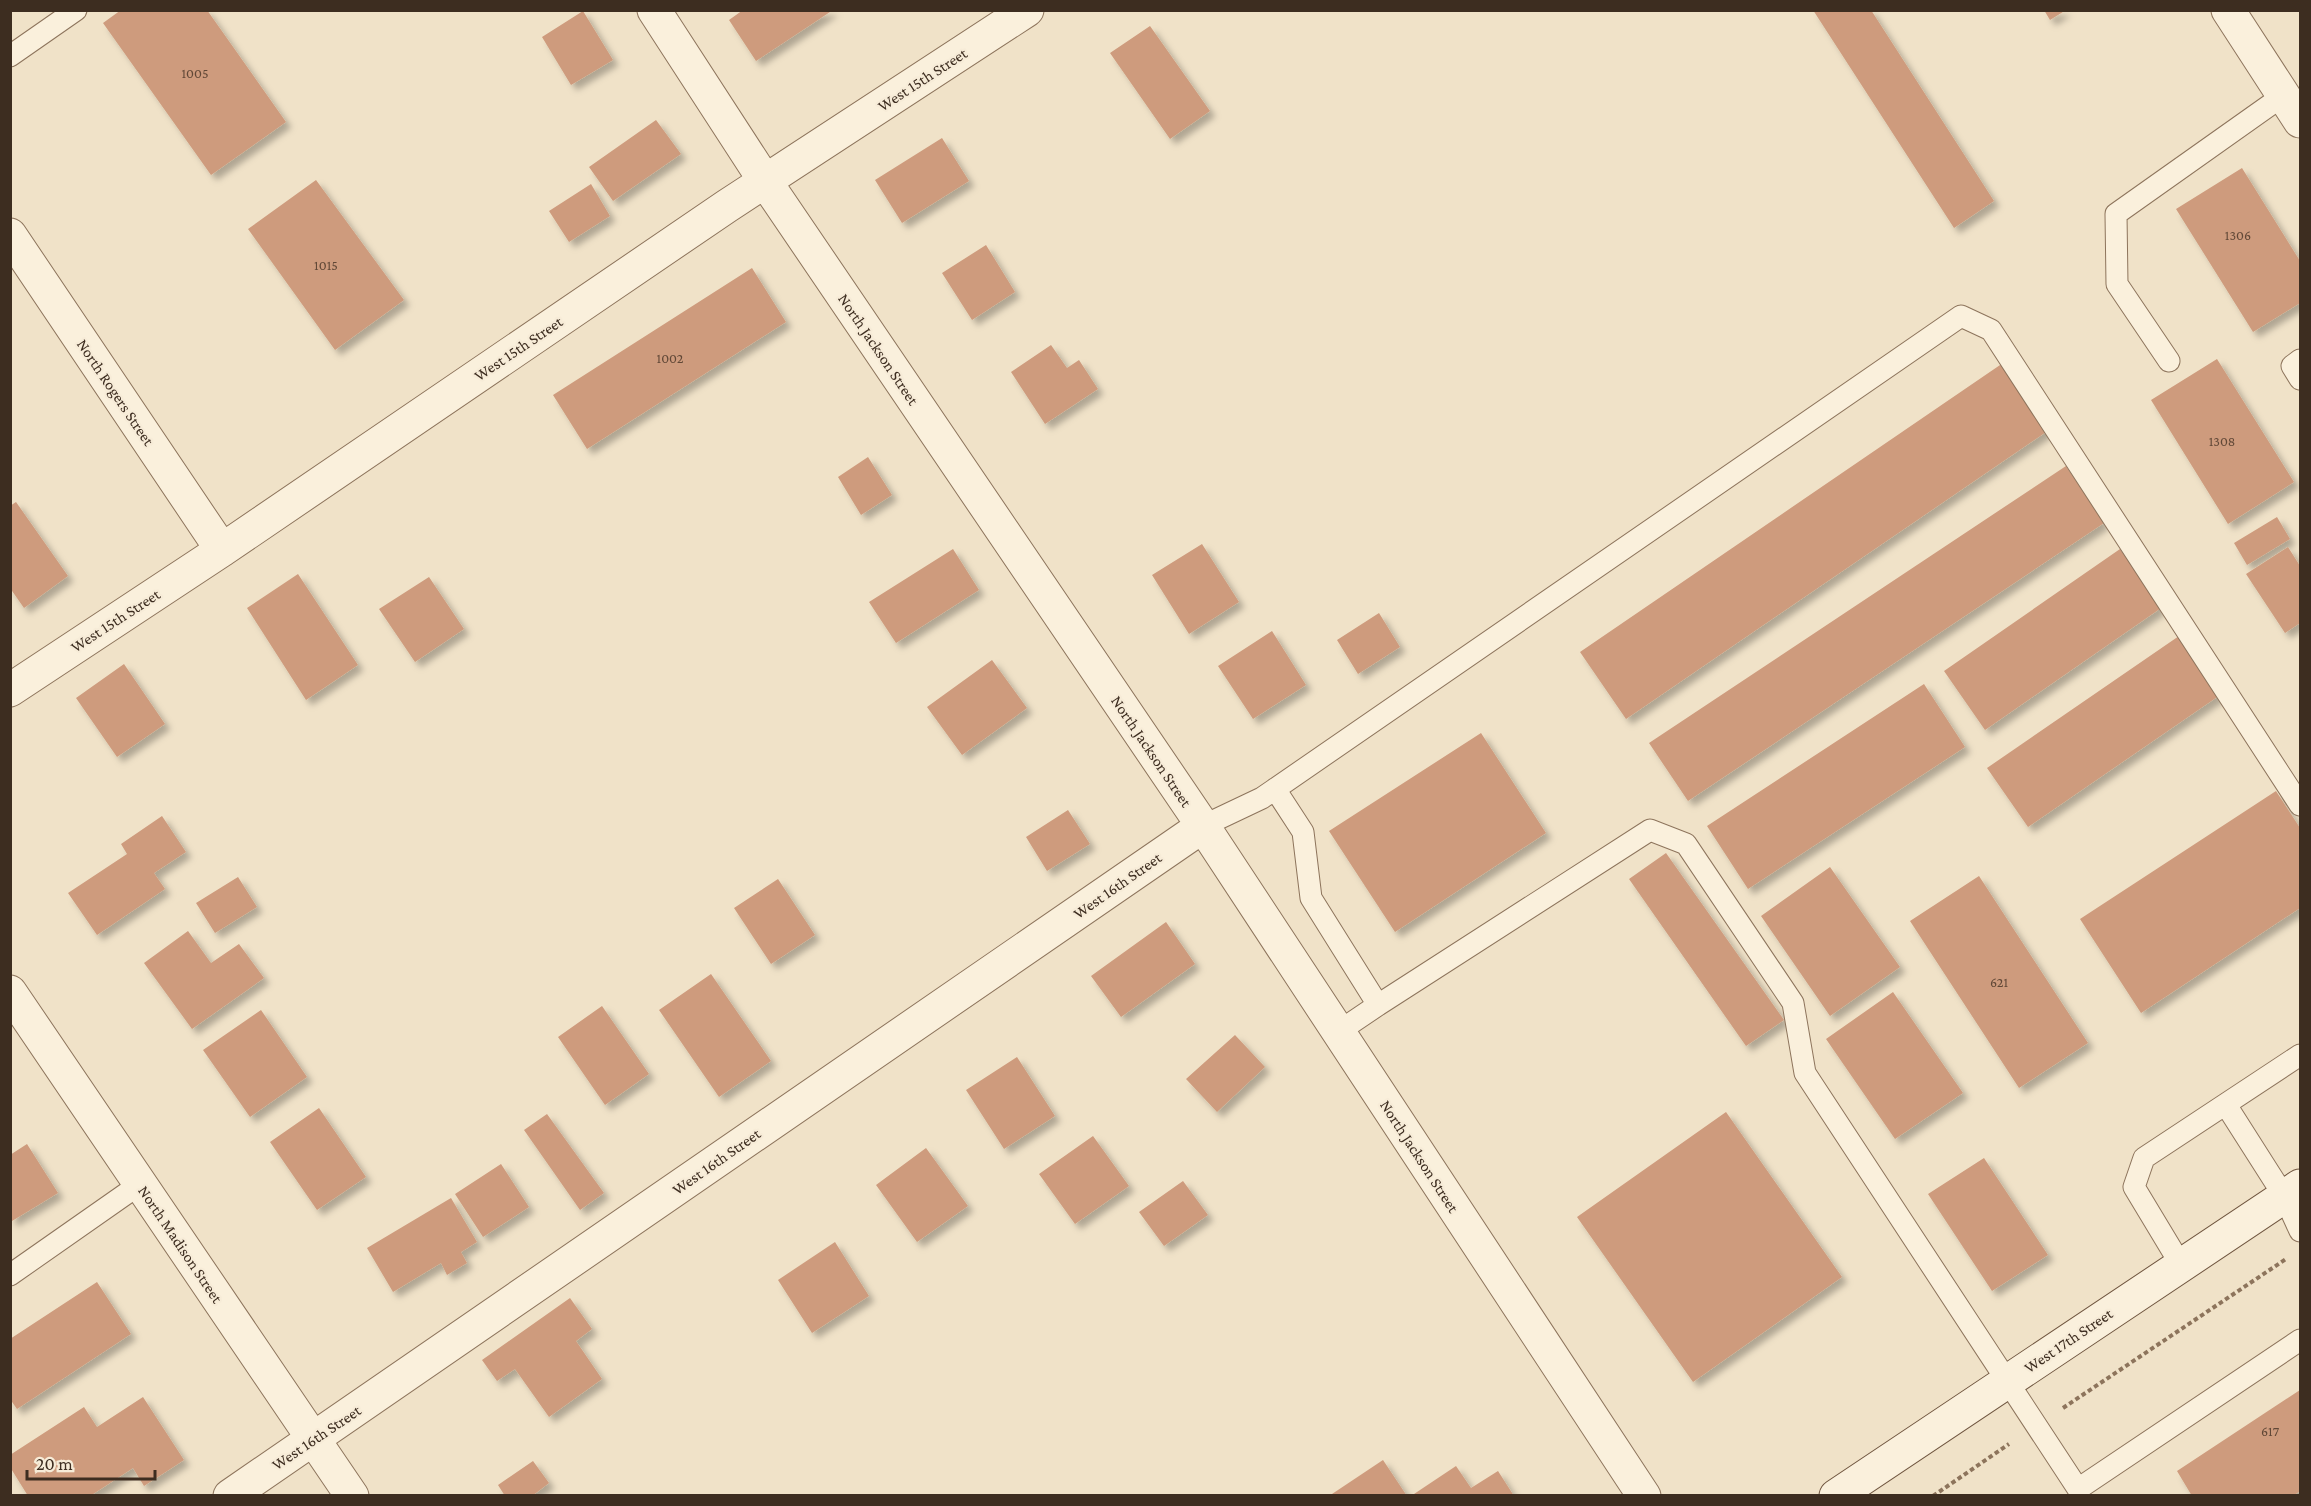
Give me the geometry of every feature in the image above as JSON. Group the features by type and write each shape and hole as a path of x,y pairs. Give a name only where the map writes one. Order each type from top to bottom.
{"street":[{"name":"North Jackson Street","path":"654,10 765,181 1203,826 1644,1496"},
{"name":"West 15th Street","path":"10,690 222,550 765,181 1027,10"},
{"path":"2228,10 2292,108"},
{"name":"North Rogers Street","path":"10,235 222,550"},
{"name":"West 16th Street","path":"230,1496 1203,826"},
{"name":"North Madison Street","path":"10,992 352,1496"},
{"name":"West 17th Street","path":"1836,1496 2292,1191"}],"lane":[{"path":"10,56 76,10"},
{"path":"2169,360 2117,284 2116,214 2292,108"},
{"path":"1203,826 1263,798 1961,316 1990,330 2301,805"},
{"path":"2301,360 2292,366 2301,379"},
{"path":"1275,789 1303,832 1311,897 1378,1005"},
{"path":"1338,1032 1650,830 1686,844 1793,1003 1805,1073 2078,1489 2301,1340"},
{"path":"2181,1265 2134,1187 2144,1158 2301,1056"},
{"path":"2226,1104 2292,1191 2301,1232"},
{"path":"10,1275 140,1184"}],"path":[{"path":"1933,1496 2291,1256"}],"building":[{"path":"121,10 207,10 286,122 211,175 103,23"},
{"path":"743,10 833,10 756,61 729,20"},
{"path":"1813,10 1871,10 1994,201 1954,228"},
{"path":"2044,10 2066,10 2050,20"},
{"path":"583,11 613,60 571,85 542,37"},
{"path":"1150,26 1210,111 1170,139 1110,53"},
{"path":"656,120 681,154 613,201 589,167"},
{"path":"942,138 969,181 902,223 875,180"},
{"path":"2242,168 2300,261 2300,303 2253,332 2176,209"},
{"path":"316,180 404,300 335,350 248,229"},
{"path":"591,184 610,216 569,242 549,211"},
{"path":"986,245 1015,292 972,320 942,273"},
{"path":"752,268 786,322 587,449 553,395"},
{"path":"1051,345 1067,368 1079,360 1098,389 1045,424 1011,372"},
{"path":"2217,359 2294,482 2228,524 2151,400"},
{"path":"2003,363 2049,430 1626,719 1580,652"},
{"path":"868,457 892,495 861,515 838,477"},
{"path":"2066,466 2104,523 1688,801 1649,743"},
{"path":"16,502 68,576 24,608 10,588 10,506"},
{"path":"2277,517 2290,539 2247,565 2234,543"},
{"path":"1202,544 1239,602 1189,634 1152,575"},
{"path":"2288,547 2300,566 2300,623 2285,633 2246,574"},
{"path":"953,549 979,590 896,643 869,602"},
{"path":"2120,549 2161,608 1985,730 1944,671"},
{"path":"298,574 358,665 306,700 247,608"},
{"path":"429,577 464,629 415,662 379,609"},
{"path":"1379,613 1400,647 1358,674 1337,640"},
{"path":"1272,631 1306,685 1253,719 1218,666"},
{"path":"2179,636 2220,695 2028,827 1987,768"},
{"path":"992,660 1027,708 962,755 927,707"},
{"path":"124,664 165,724 117,757 76,698"},
{"path":"1924,684 1965,747 1748,889 1707,826"},
{"path":"1481,733 1546,833 1395,932 1329,831"},
{"path":"2276,791 2300,828 2300,908 2141,1013 2080,919"},
{"path":"1068,810 1090,844 1047,871 1026,837"},
{"path":"162,816 186,852 154,873 165,889 97,935 68,893 127,854 121,844"},
{"path":"1666,853 1784,1020 1746,1046 1629,879"},
{"path":"1830,867 1900,967 1830,1016 1761,916"},
{"path":"1979,876 2088,1043 2019,1088 1910,921"},
{"path":"238,877 257,907 215,933 196,903"},
{"path":"778,879 815,935 771,964 734,908"},
{"path":"1166,922 1195,964 1121,1017 1091,976"},
{"path":"188,931 211,963 239,944 264,978 192,1029 144,963"},
{"path":"711,974 771,1061 719,1097 659,1010"},
{"path":"1893,992 1963,1093 1895,1139 1826,1039"},
{"path":"602,1006 649,1074 605,1105 558,1037"},
{"path":"261,1010 307,1077 250,1117 203,1050"},
{"path":"1235,1035 1265,1067 1217,1112 1186,1079"},
{"path":"1017,1057 1055,1116 1004,1149 966,1090"},
{"path":"319,1108 366,1177 317,1210 270,1142"},
{"path":"1726,1112 1842,1277 1693,1382 1577,1217"},
{"path":"547,1114 604,1193 580,1210 524,1130"},
{"path":"1093,1136 1129,1186 1075,1224 1039,1174"},
{"path":"27,1144 58,1193 12,1221 10,1218 10,1155"},
{"path":"926,1148 968,1206 917,1242 876,1185"},
{"path":"1984,1158 2048,1255 1992,1291 1928,1194"},
{"path":"501,1164 529,1207 483,1237 455,1194"},
{"path":"1183,1181 1208,1215 1164,1246 1139,1212"},
{"path":"451,1198 477,1242 461,1252 467,1263 447,1275 441,1263 393,1292 367,1248"},
{"path":"835,1242 869,1296 812,1333 778,1280"},
{"path":"97,1282 131,1334 17,1409 10,1399 10,1339"},
{"path":"570,1298 592,1329 576,1341 602,1379 549,1417 515,1369 497,1381 482,1360"},
{"path":"2300,1390 2300,1491 2293,1496 2192,1496 2177,1471"},
{"path":"143,1397 184,1460 144,1486 133,1468 90,1496 28,1496 10,1467 10,1455 84,1407 97,1427"},
{"path":"1383,1460 1407,1496 1329,1496"},
{"path":"533,1461 549,1483 532,1496 505,1496 498,1485"},
{"path":"1456,1466 1471,1488 1498,1471 1514,1496 1411,1496"}]}
